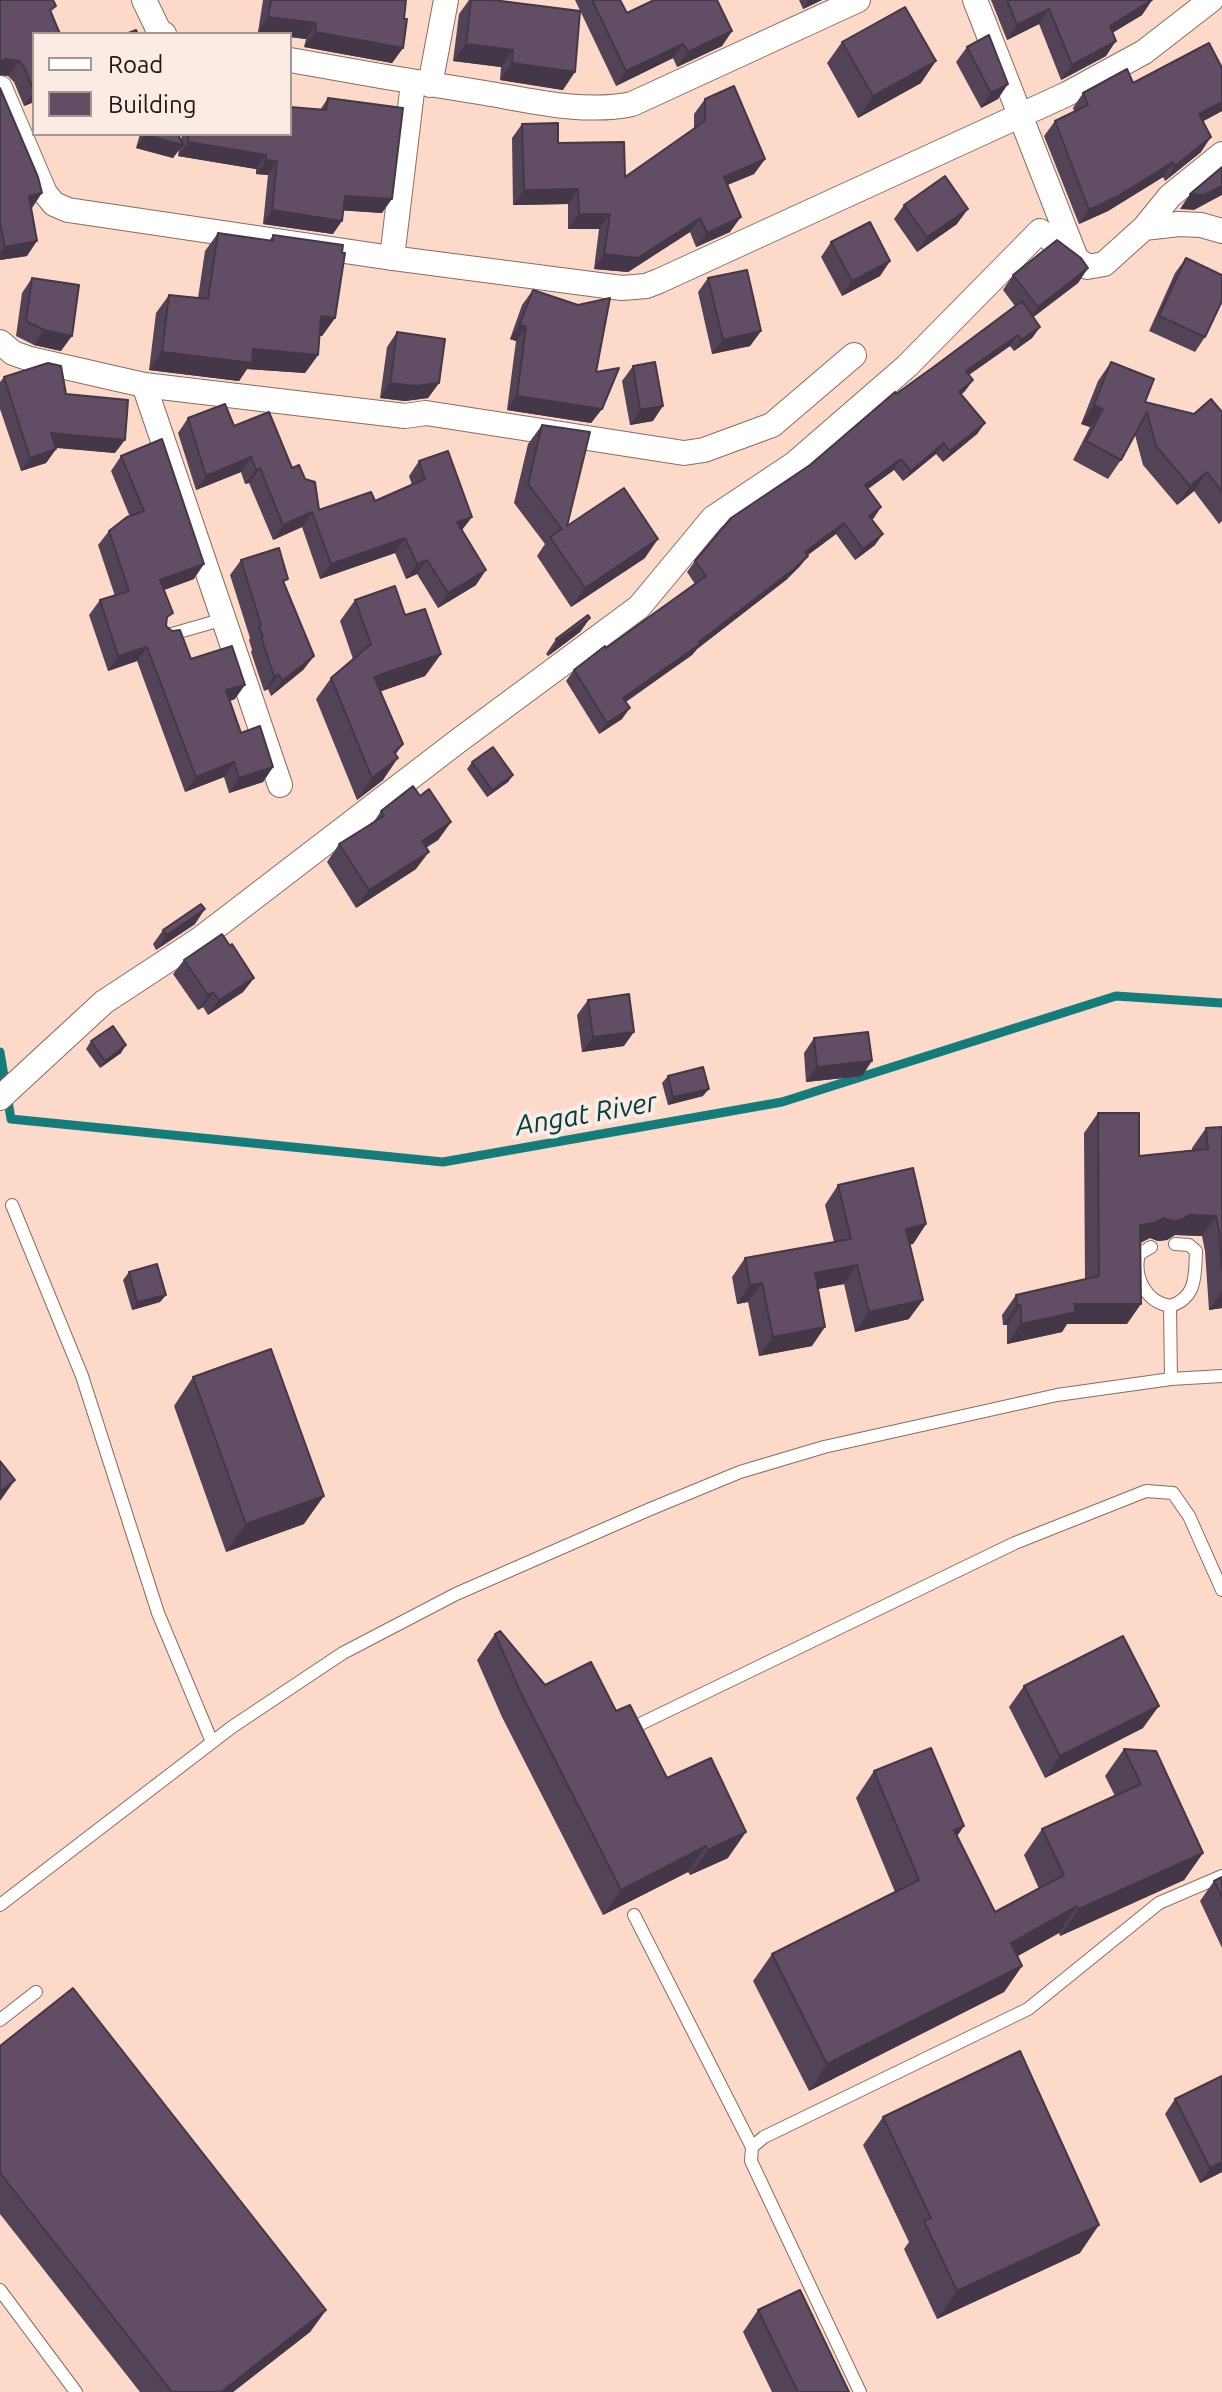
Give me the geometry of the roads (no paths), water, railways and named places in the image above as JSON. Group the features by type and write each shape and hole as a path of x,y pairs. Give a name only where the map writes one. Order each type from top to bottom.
{"street":[{"path":"144,0 161,32"},
{"path":"392,258 422,84 446,0"},
{"path":"292,60 422,84 611,109 632,104 858,0"},
{"path":"975,0 1076,258 1087,267"},
{"path":"0,88 45,193 54,204 68,210 622,288 646,286 1021,116 1144,52 1211,0"},
{"path":"0,1098 104,1002 200,939 639,607 713,518 794,464 907,366 1040,231 1087,267 1104,264 1144,228 1170,196 1222,154"},
{"path":"1144,228 1179,224 1201,225 1222,231"},
{"path":"0,342 13,353 30,359 144,385 405,416 426,413 684,453 704,450 772,425 854,355"},
{"path":"144,385 280,785"}],"lane":[{"path":"164,637 224,619"},
{"path":"12,1205 82,1376 158,1613 212,1742"},
{"path":"1151,1247 1139,1254 1137,1259 1139,1279 1152,1300 1170,1306 1185,1299 1194,1286 1196,1251 1189,1245 1175,1244"},
{"path":"1170,1306 1171,1379"},
{"path":"0,1905 212,1742 343,1653 442,1602 648,1510 740,1472 824,1447 1057,1395 1171,1379 1222,1376"},
{"path":"634,1727 1015,1543 1146,1491 1173,1493 1189,1516 1222,1590"},
{"path":"752,2147 764,2137 1028,2009 1159,1903 1222,1876"},
{"path":"634,1915 752,2147 751,2161 860,2392"},
{"path":"0,2020 36,1992"},
{"path":"0,2290 76,2392"}],"waterway":[{"name":"Angat River","path":"0,1052 11,1119 443,1162 782,1102 1116,996 1222,1003"}]}
